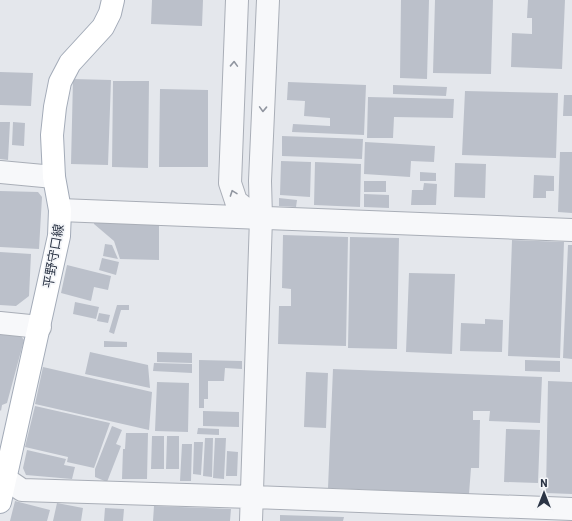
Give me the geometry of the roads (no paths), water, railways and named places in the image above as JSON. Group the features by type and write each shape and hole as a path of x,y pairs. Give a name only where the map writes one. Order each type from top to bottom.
{"main road":[{"name":"平野守口線","path":"0,502 2,477 40,327 59,236 60,210 54,177 52,135 55,107 60,82 70,63 102,27 110,14 113,0"}],"street":[{"path":"237,0 230,183 236,201 247,210 261,218"},
{"path":"251,521 261,218 260,181 268,0"},
{"path":"0,172 54,177"},
{"path":"60,210 572,230"},
{"path":"0,323 40,327"},
{"path":"2,477 22,490 572,509"}]}
